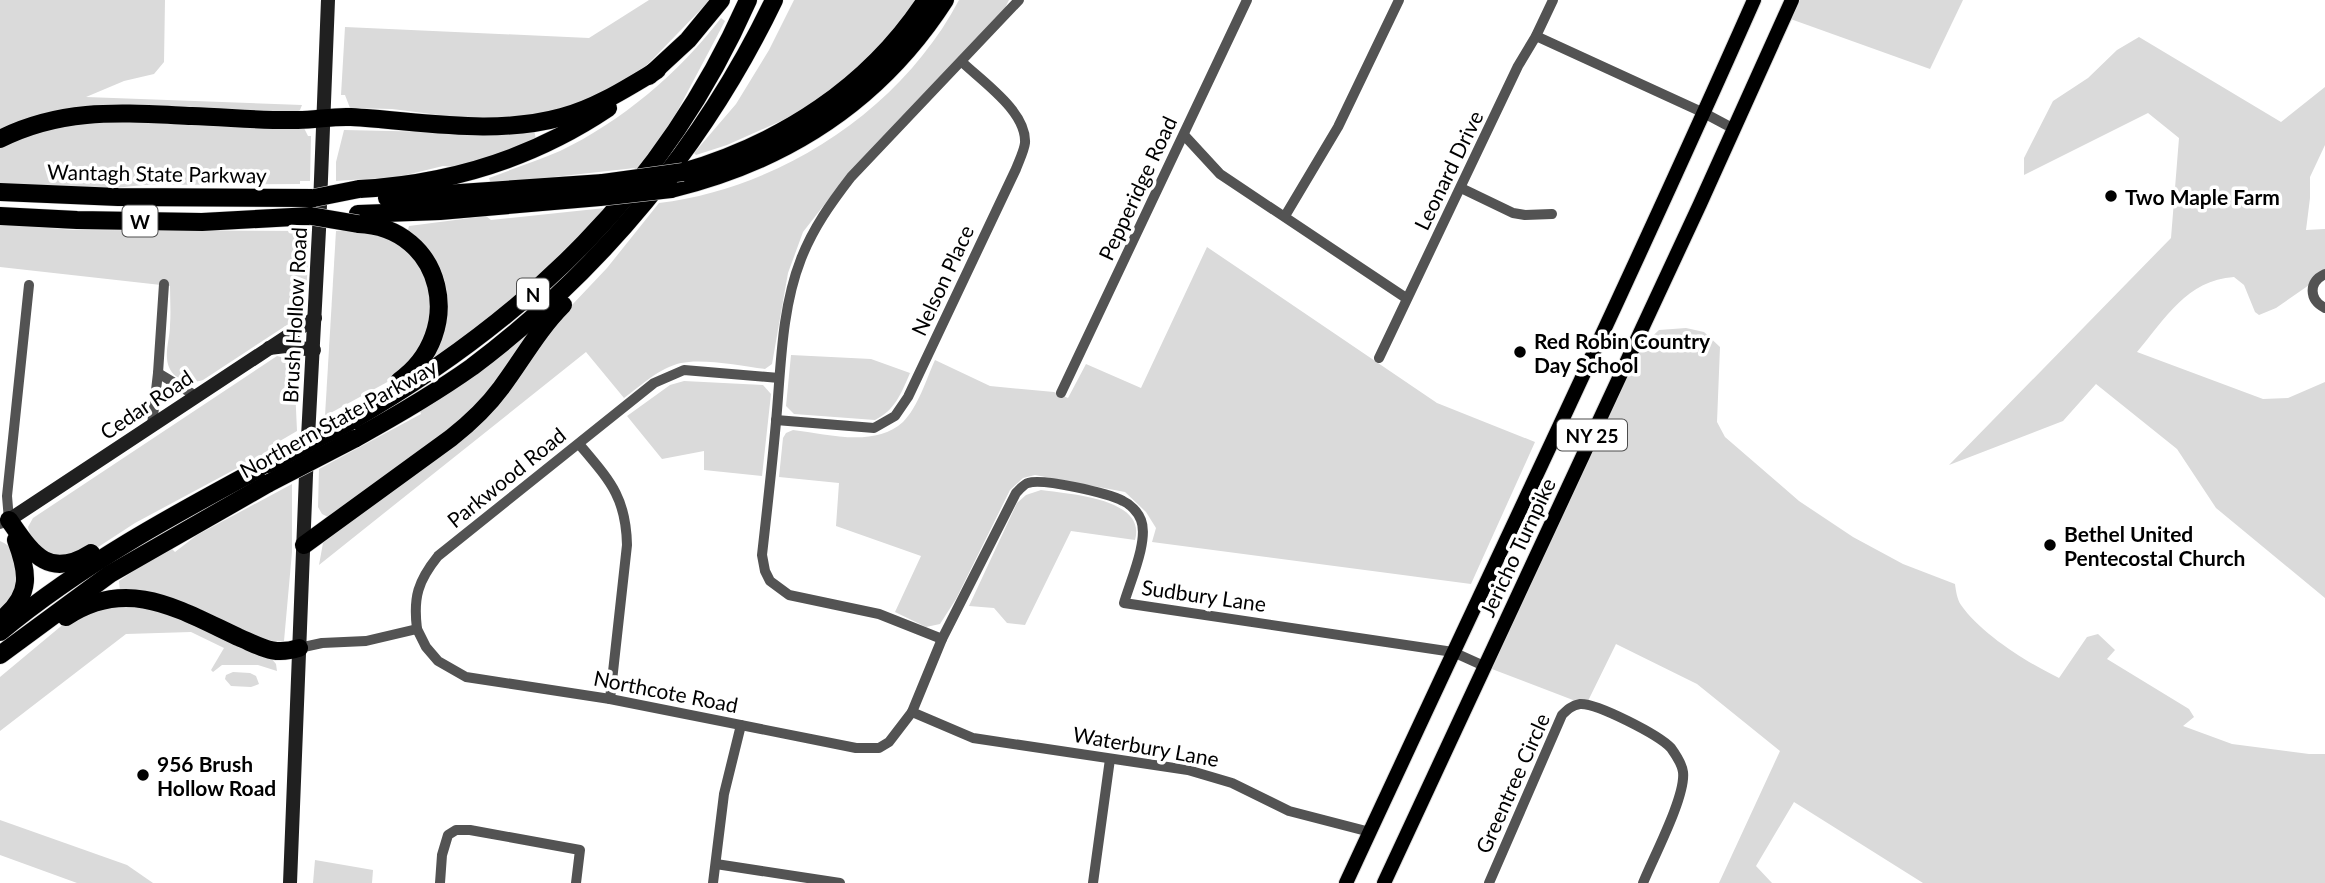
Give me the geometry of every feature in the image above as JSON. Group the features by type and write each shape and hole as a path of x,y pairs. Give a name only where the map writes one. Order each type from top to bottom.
{"highway":[{"path":"358,206 428,182 486,168 568,133 605,110 657,70 688,40 721,0"},
{"name":"Northern State Parkway","path":"3,645 53,591 90,566 179,512 351,421 419,380 500,322 557,272 638,184 681,123 715,67 748,0"},
{"name":"Northern State Parkway","path":"3,645 110,574 269,483 414,405 470,368 550,303 604,250 694,137 731,80 774,0"},
{"path":"358,206 440,211 601,190 683,172 726,158 766,141 827,104 883,54 926,0"},
{"path":"601,190 671,189 704,181 759,161 797,142 861,97 903,55 945,0"},
{"path":"0,139 42,122 100,112 299,120 325,118 414,121 479,127 533,123 588,108 657,70"},
{"name":"Wantagh State Parkway","path":"0,192 118,197 314,198 358,206"},
{"path":"351,421 422,360 435,338 440,310 438,291 432,274 418,251 393,232 376,226 358,206"},
{"name":"Wantagh State Parkway","path":"0,216 202,222 311,216 358,206"},
{"path":"304,545 451,438 478,415 501,389 541,328 581,286 604,250"},
{"path":"4,522 36,555 58,565 73,563 104,545 179,512"},
{"path":"0,620 18,602 26,577 23,561 4,522"},
{"path":"3,645 88,605 128,597 166,604 274,652 299,649"}],"main road":[{"name":"Brush Hollow Road","path":"290,883 328,0"},
{"name":"Jericho Turnpike","path":"1346,883 1551,449 1754,0"},
{"name":"Jericho Turnpike","path":"1384,883 1792,0"},
{"name":"Cedar Road","path":"4,522 315,318"},
{"path":"268,348 286,346 314,350"}],"street":[{"path":"942,639 879,614 789,595 779,590 765,571 762,555 779,378 790,296 801,259 816,225 851,177 1019,0"},
{"name":"Pepperidge Road","path":"1061,393 1247,0"},
{"path":"1285,216 1338,127 1399,0"},
{"name":"Leonard Drive","path":"1379,358 1518,66 1553,0"},
{"path":"1536,36 1734,129"},
{"name":"Nelson Place","path":"776,420 874,428 895,415 908,397 1025,145 1024,128 1018,116 962,62"},
{"path":"1184,135 1220,174 1406,298"},
{"path":"1461,188 1513,213 1552,214"},
{"path":"2325,274 2315,281 2312,291 2315,301 2325,308"},
{"path":"152,425 164,284"},
{"path":"4,522 29,285"},
{"name":"Parkwood Road","path":"417,629 414,605 420,582 439,556 654,383 675,372 701,370 779,378"},
{"path":"158,373 196,396"},
{"path":"579,444 612,484 622,504 626,522 627,545 610,699"},
{"name":"Sudbury Lane","path":"942,639 967,593 1003,514 1016,493 1028,483 1046,482 1124,501 1141,520 1143,540 1124,603 1453,652 1484,666"},
{"path":"299,649 322,643 366,641 417,629"},
{"name":"Northcote Road","path":"417,629 426,647 438,661 466,677 610,699 870,750 889,742 912,712 942,639"},
{"name":"Greentree Circle","path":"1489,883 1562,715 1572,706 1581,704 1599,707 1640,728 1671,748 1681,764 1683,788 1643,883"},
{"name":"Waterbury Lane","path":"912,712 973,738 1188,770 1216,777 1289,811 1370,832"},
{"path":"713,883 724,794 741,725"},
{"path":"1093,883 1110,759"},
{"path":"440,883 442,855 448,835 456,830 470,830 580,850 576,883"},
{"path":"716,864 840,883"}],"shaded area":[{"path":"0,0 165,0 164,62 154,74 124,81 86,97 302,105 300,110 294,113 83,107 0,131"},
{"path":"649,0 710,0 647,65 592,100 528,117 478,120 392,109 350,108 345,95 341,95 345,27 589,38"},
{"path":"794,0 916,0 884,41 836,88 799,113 727,145 696,155 694,153 736,104 769,50"},
{"path":"959,0 1009,0 1003,12 842,182 803,232 788,273 772,364 765,369 711,362 681,363 658,373 624,398 586,352 319,565 323,543 340,527 461,440 490,415 516,382 536,347 554,324 607,268 659,203 705,194 749,180 792,161 833,137 871,109 905,76 934,40"},
{"path":"1792,0 1963,0 1930,69 1785,17"},
{"path":"721,18 725,21 670,125 600,218 537,283 427,369 444,332 447,295 436,260 408,230 409,226 486,216 491,220 605,208 635,168 491,184 489,178 560,151 605,126 668,76"},
{"path":"2139,37 2281,122 2325,87 2325,145 2310,177 2306,230 2325,229 2325,274 2276,308 2259,315 2255,312 2244,285 2234,277 2203,285 2178,303 2137,352 2263,399 2288,398 2325,382 2325,598 2216,508 2177,449 2096,384 2063,421 1949,465 2171,238 2179,138 2148,113 2024,175 2024,158 2053,101 2088,78 2117,50"},
{"path":"118,119 304,128 308,136 311,136 310,181 300,181 300,184 143,185 97,190 0,185 0,147 29,134 57,126"},
{"path":"344,130 534,130 536,139 491,157 454,167 443,166 398,177 336,181 336,162"},
{"path":"0,224 74,230 308,231 305,291 290,323 203,380 185,381 175,375 168,365 170,286 0,267"},
{"path":"336,231 380,233 409,251 428,273 436,302 430,337 391,380 325,416"},
{"path":"1207,247 1437,403 1535,442 1471,584 1152,542 1156,528 1146,512 1125,492 1035,475 1023,478 1010,490 956,599 940,624 926,627 895,612 921,556 836,526 839,483 779,477 783,438 786,433 793,430 865,437 892,430 903,422 913,409 935,360 990,386 1054,392 1068,398 1086,364 1141,388"},
{"path":"535,327 477,409 328,517 322,514 318,507 319,469 421,414 420,411 460,386"},
{"path":"1686,328 1704,332 1720,347 1717,422 1725,437 1799,501 1853,537 1903,564 1955,584 1960,603 1970,616 1980,627 2020,656 2059,678 2087,637 2098,634 2115,650 2107,659 2189,709 2194,717 2183,726 2232,744 2325,754 2325,883 1923,883 1794,802 1756,866 1772,883 1719,883 1780,751 1697,684 1616,644 1586,705 1484,666 1627,360 1659,330"},
{"path":"791,355 871,359 910,373 892,406 875,420 794,414 786,406"},
{"path":"277,356 285,358 287,364 294,365 297,431 273,445 269,451 135,523 89,553 58,560 32,542 28,527 33,518"},
{"path":"684,381 763,385 771,394 762,476 704,470 704,451 662,459 627,416 670,385"},
{"path":"292,484 292,552 284,641 277,641 275,646 120,591 119,581 149,560 171,548 175,552 197,535"},
{"path":"1041,490 1086,497 1118,507 1129,515 1136,526 1135,540 1071,531 1025,625 1007,623 994,608 969,606 1017,503 1026,495"},
{"path":"0,541 18,557 20,571 19,597 0,611"},
{"path":"129,603 160,609 271,658 277,671 258,665 222,665 213,672 211,670 224,648 191,632 126,634 0,731 0,677 66,622 95,608"},
{"path":"233,672 250,673 256,676 259,684 251,687 231,686 225,679 226,675"},
{"path":"0,820 127,865 153,883 77,883 0,855"},
{"path":"315,860 373,870 372,883 313,883"}],"place":[{"name":"Two Maple Farm","path":"2111,196"},
{"name":"Red Robin Country Day School","path":"1520,352"},
{"name":"Bethel United Pentecostal Church","path":"2050,545"},
{"name":"956 Brush Hollow Road","path":"143,775"}]}
